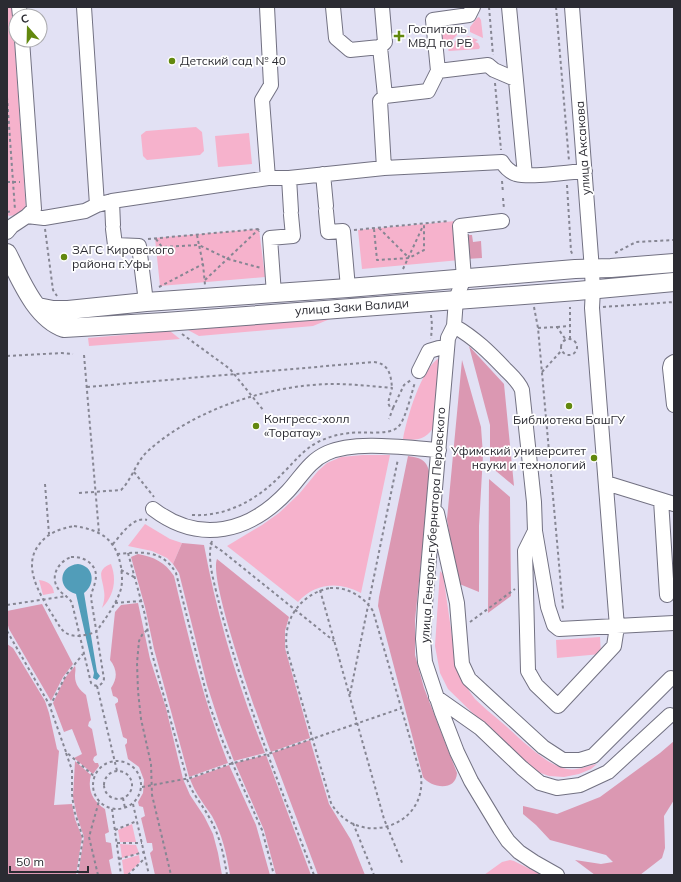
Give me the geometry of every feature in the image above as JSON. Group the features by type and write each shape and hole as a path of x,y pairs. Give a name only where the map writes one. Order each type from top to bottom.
{"main road":[{"name":"улица Заки Валиди","path":"7,253 28,294 52,323 64,328 593,290 674,282"},
{"name":"улица Заки Валиди","path":"38,307 61,311 146,297 274,287 348,288 575,269 674,263"}],"street":[{"path":"84,7 97,205"},
{"path":"267,7 272,85 262,100 268,178"},
{"path":"333,7 336,38 350,50 380,47 385,42 382,7"},
{"path":"384,168 380,101 385,96 428,91 438,71 433,20 469,15 473,7"},
{"path":"509,7 525,175"},
{"name":"улица Аксакова","path":"535,531 525,551 528,671 536,685 558,706 614,646 617,627 592,308 592,269 572,7"},
{"path":"380,47 385,96"},
{"path":"7,232 21,214 34,209 23,48"},
{"path":"438,71 488,65 494,70 515,79"},
{"path":"21,214 44,218 85,211 97,205 112,201 268,178 289,178 384,168 502,162 505,167 514,173 525,175 585,171"},
{"path":"323,174 328,232 343,231 348,288"},
{"path":"274,287 265,234 293,236 289,178"},
{"path":"112,201 115,245 139,246 146,297"},
{"path":"464,278 460,226 503,216"},
{"name":"улица Генерал-губернатора Перовского","path":"464,278 456,299 454,326 441,349 439,450 423,639 425,662 456,752 504,836 525,856 557,875"},
{"path":"454,326 482,345 517,382 522,390 534,502 535,531 548,607 555,627 559,629 674,623"},
{"path":"418,375 428,353 441,349"},
{"path":"674,362 671,364 670,368 674,405"},
{"path":"153,510 168,520 195,529 212,539 224,529 242,524 259,516 282,497 312,462 328,452 358,446 439,450"},
{"path":"606,483 667,502 667,595"},
{"path":"434,503 457,603 462,664 469,679 543,747 563,760 580,760 593,756 671,678"},
{"path":"436,697 480,728 540,783 557,788 580,785 608,772 670,715"}],"path":[{"path":"556,7 570,172 567,184 571,251 574,257"},
{"path":"7,97 8,131 21,214"},
{"path":"503,198 503,216"},
{"path":"44,218 54,294"},
{"path":"343,231 450,221"},
{"path":"374,228 378,260 409,258 424,250 424,224"},
{"path":"403,270 424,224"},
{"path":"379,228 409,258"},
{"path":"139,246 146,239 155,238 197,235 265,234"},
{"path":"205,280 228,259 265,234"},
{"path":"197,235 203,264 205,286"},
{"path":"155,238 162,247 199,246 228,259 267,270 274,287"},
{"path":"610,256 636,242 674,240"},
{"path":"146,297 160,286 203,264"},
{"path":"603,308 674,302"},
{"path":"534,306 538,328 564,628"},
{"path":"570,307 570,339"},
{"path":"430,314 432,325 431,337 441,349"},
{"path":"557,326 566,340"},
{"path":"538,328 571,326"},
{"path":"184,335 230,369 264,411"},
{"path":"542,372 562,350 562,343 566,340 570,339 575,342 577,347"},
{"path":"577,347 582,346"},
{"path":"562,350 565,354 570,354 575,352 577,347"},
{"path":"7,356 62,353 73,354"},
{"path":"84,355 99,533"},
{"path":"87,387 379,362 388,369 392,388 388,403 389,406 393,408"},
{"path":"389,419 404,385 418,375"},
{"path":"79,493 121,490 129,481 137,464 147,451 173,432 211,412 252,396 304,386 331,384 392,388"},
{"path":"187,513 201,515 213,514 230,510 242,504 276,480 305,450 325,439 350,433 387,432 395,430 402,423 413,388"},
{"path":"349,695 399,454"},
{"path":"113,544 137,520 145,519 153,510 134,472"},
{"path":"45,484 49,534"},
{"path":"74,526 87,528 99,533 113,544 121,570 122,586 115,603 96,632 80,636 69,634 63,631 44,600 34,578 31,563 35,549 49,534 61,528 74,526"},
{"path":"212,539 334,641"},
{"path":"212,539 210,559 223,618 246,695 314,875"},
{"path":"117,554 144,552 158,556 170,564 176,574 206,692 216,723 262,830 273,874"},
{"path":"128,553 141,601 154,662 187,779 192,791 210,818 217,834 224,855 227,875"},
{"path":"97,686 101,684 104,679 91,598 91,591 96,576 92,565 82,558 77,557 65,559 57,568 55,573 56,585 67,596 72,604 91,683 97,686 117,771"},
{"path":"121,570 134,577"},
{"path":"330,588 345,589 354,593 368,604 376,618 421,776 419,799 410,812 396,823 372,828 353,823 342,816 331,803 286,645 288,624 295,609 309,596 320,590 330,588"},
{"path":"459,629 515,589"},
{"path":"320,590 387,826 403,865"},
{"path":"7,606 67,596"},
{"path":"115,603 141,601"},
{"path":"147,630 139,641 137,681 141,719 151,764 153,799 171,875"},
{"path":"7,631 50,706 72,770 72,798 74,813 83,836 77,875"},
{"path":"50,706 66,675 84,653"},
{"path":"142,787 187,779 232,763 268,754 402,708"},
{"path":"66,752 95,777"},
{"path":"115,761 128,764 136,769 142,787 139,796 133,804 121,809 107,807 99,801 93,787 97,772 104,765 115,761"},
{"path":"117,771 127,774 132,785 129,793 123,798 112,797 106,792 106,778 109,774 117,771"},
{"path":"123,798 126,808"},
{"path":"98,875 89,836 99,801"},
{"path":"133,804 150,875"},
{"path":"112,808 121,875"},
{"path":"115,830 137,820"},
{"path":"353,823 374,875"},
{"path":"83,836 89,836"},
{"path":"117,843 142,843"},
{"path":"119,859 144,852"},
{"path":"128,875 146,858"}],"shaded area":[{"path":"7,7 12,7 8,8 8,48 15,48 26,210 23,214 9,216 7,214"},
{"path":"479,17 481,20 483,38 470,32 470,27"},
{"path":"444,24 456,30 457,35 444,48 441,26"},
{"path":"468,36 478,40 475,42 478,43 480,47 479,49 448,50 459,38 463,39"},
{"path":"196,127 202,132 204,151 200,155 147,160 143,156 141,135 146,131"},
{"path":"249,133 252,164 218,167 215,136"},
{"path":"456,221 460,260 362,269 358,230"},
{"path":"259,229 265,277 160,286 155,238"},
{"path":"464,235 472,235 473,242 481,241 482,258 466,259"},
{"path":"330,317 330,319 313,326 199,336 188,330"},
{"path":"170,331 180,339 89,346 88,338"},
{"path":"469,346 504,384 514,486 490,466 490,425"},
{"path":"440,358 435,425 429,433 422,438 413,440 403,439 411,407 421,382 433,363"},
{"path":"462,360 481,427 483,455 479,526 479,592 457,583 447,519"},
{"path":"390,455 361,593 344,587 328,586 312,591 298,602 227,546 279,513 299,494 318,471 327,463 341,457"},
{"path":"408,456 423,461 427,466 430,475 415,620 415,655 424,688 457,773 456,779 448,786 437,786 427,781 423,777 378,606"},
{"path":"489,479 510,497 511,596 488,613"},
{"path":"145,524 170,539 182,543 173,564 167,558 152,551 128,546"},
{"path":"182,543 204,545 215,598 229,650 265,753 234,761 207,685 179,573 173,564"},
{"path":"138,554 159,561 171,571 174,576 204,694 228,763 189,777 154,649 145,607 131,557"},
{"path":"217,559 289,617 285,631 285,648 310,738 271,752 236,653 227,622 216,572"},
{"path":"111,564 114,576 112,593 102,608 104,595 101,572 106,566"},
{"path":"440,571 443,574 456,664 464,682 475,699 532,749 550,762 567,769 578,769 597,764 591,769 579,774 564,777 549,776 538,772 488,728 448,689 440,673 435,646"},
{"path":"39,580 45,581 49,584 54,593 43,595"},
{"path":"138,603 150,659 166,708 183,779 190,795 204,816 213,834 222,875 155,875 150,853 153,850 152,843 147,843 141,818 145,816 143,807 139,806 138,802 143,793 144,780 139,767 128,759 125,745 127,743 127,739 123,737 115,704 118,702 118,699 113,696 111,688 116,677 114,667 110,660 115,612 121,605"},
{"path":"42,604 73,664 63,677 51,701 9,629 7,622 7,611"},
{"path":"600,637 601,654 557,658 556,640"},
{"path":"7,644 13,648 45,701 49,713 57,749 59,751 54,805 72,804 75,819 82,837 76,875 7,875"},
{"path":"75,666 76,682 86,695 91,720 88,726 92,729 97,755 93,760 95,763 98,763 99,766 93,774 74,758 82,754 72,729 64,732 53,703 65,678"},
{"path":"310,740 329,804 351,840 365,875 318,875 272,753"},
{"path":"674,741 674,800 664,816 665,848 662,858 640,875 595,875 575,860 601,864 613,862 606,855 550,840 523,814 523,806 557,814 600,797"},
{"path":"266,755 311,875 276,875 264,830 235,763"},
{"path":"75,761 91,775 90,786 92,795 94,799 105,809 109,832 105,834 106,842 111,843 113,858 109,860 112,875 78,875 84,837 73,797"},
{"path":"229,765 256,825 270,875 230,875 226,852 219,830 212,816 197,794 190,779"},
{"path":"132,824 136,842 120,842 118,830"},
{"path":"120,844 136,845 139,853 122,858"},
{"path":"139,855 140,862 127,875 124,875 122,860"},
{"path":"510,860 542,875 484,875 502,862"}],"water":[{"path":"78,564 87,568 92,576 90,585 84,593 97,672 100,676 97,680 93,678 94,673 76,594 65,587 62,578 67,569"}],"place":[{"name":"Госпиталь МВД по РБ","path":"399,36"},
{"name":"Детский сад № 40","path":"172,61"},
{"name":"ЗАГС Кировского района г.Уфы","path":"64,257"},
{"name":"Библиотека БашГУ","path":"569,406"},
{"name":"Конгресс-холл «Торатау»","path":"256,426"},
{"name":"Уфимский университет науки и технологий","path":"594,458"}]}
